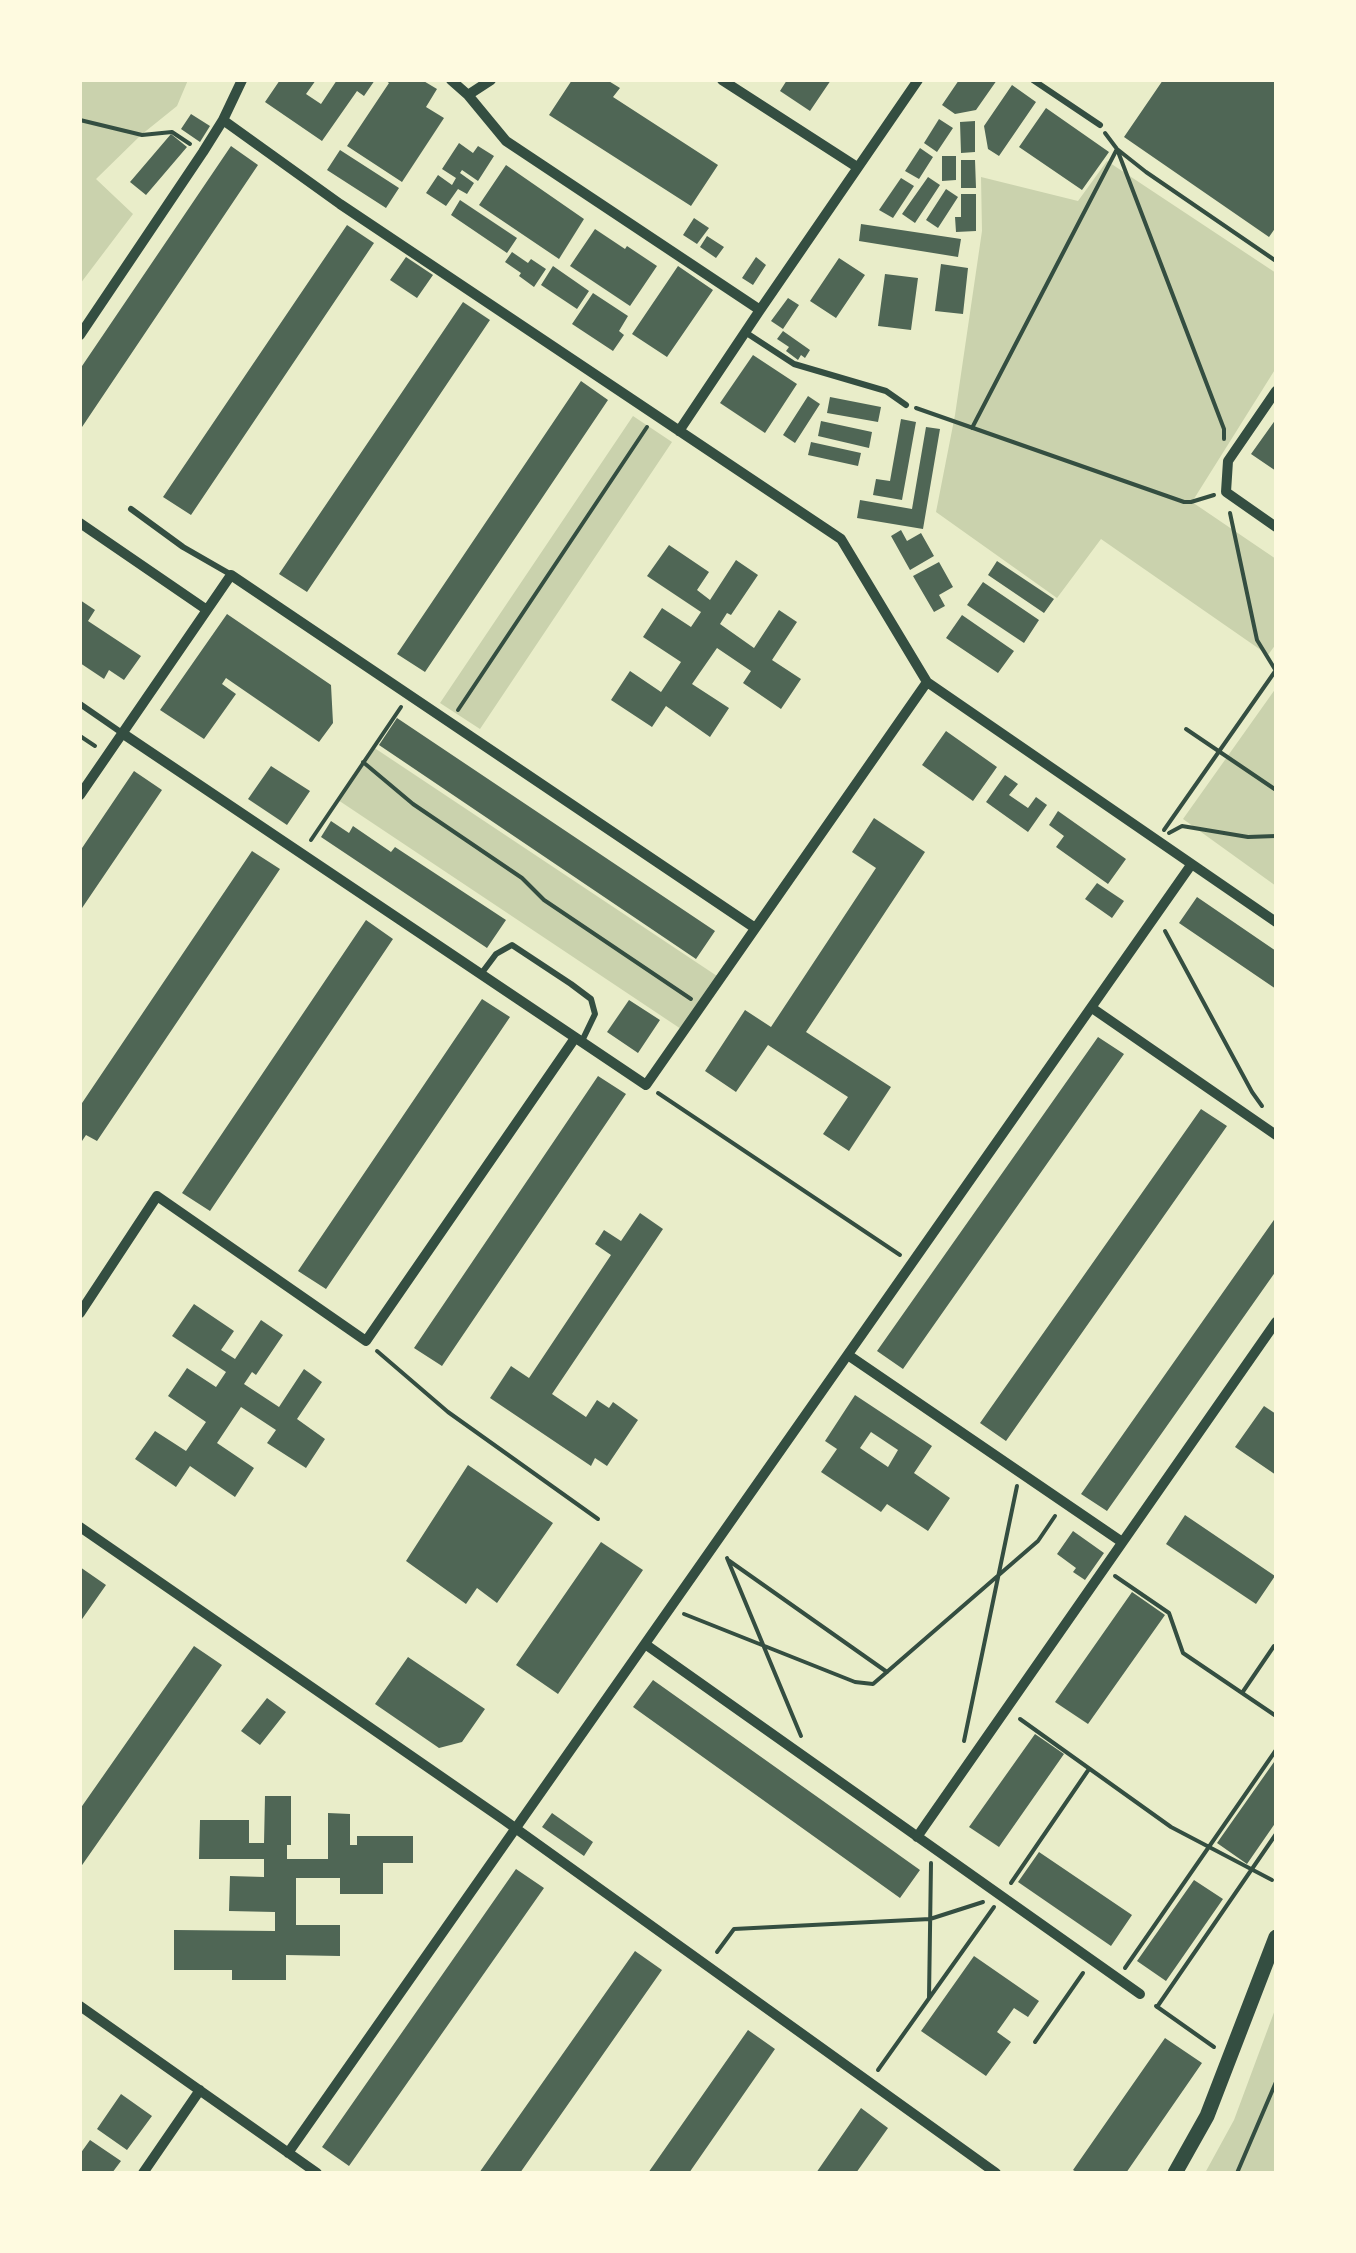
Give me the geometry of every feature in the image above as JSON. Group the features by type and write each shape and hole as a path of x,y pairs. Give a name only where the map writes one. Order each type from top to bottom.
{"street":[{"path":"80,335 203,152 242,80"},
{"path":"451,80 506,141 760,310"},
{"path":"468,95 490,80"},
{"path":"722,80 857,168"},
{"path":"679,431 918,80"},
{"path":"223,120 340,204 841,539 927,682 1276,922"},
{"path":"1276,392 1228,461 1226,492 1276,527"},
{"path":"80,524 207,610"},
{"path":"80,795 231,575 755,928"},
{"path":"122,733 646,1085 927,682"},
{"path":"288,2153 1191,865"},
{"path":"1092,1008 1276,1135"},
{"path":"80,1313 157,1196 366,1341 578,1040"},
{"path":"917,1837 1276,1322"},
{"path":"848,1355 1122,1542"},
{"path":"80,1527 516,1829 996,2173"},
{"path":"645,1644 1140,1994"},
{"path":"1175,2173 1207,2116 1276,1938"},
{"path":"80,2006 317,2173"},
{"path":"142,2173 200,2090"}],"lane":[{"path":"1033,80 1100,126"},
{"path":"745,332 794,364 886,392 906,404"},
{"path":"130,509 231,575"},
{"path":"80,704 122,733"},
{"path":"481,974 496,954 512,946 570,984 591,999 595,1014 578,1040"}],"path":[{"path":"80,120 142,134 172,132 203,152"},
{"path":"1100,126 1116,149 1224,430 1224,445"},
{"path":"1116,149 1276,261"},
{"path":"972,428 1116,149"},
{"path":"906,404 1184,502 1226,492 1257,640 1276,671 1156,841"},
{"path":"450,722 655,415"},
{"path":"302,854 409,695"},
{"path":"1186,729 1276,790"},
{"path":"363,762 413,804 522,878 544,900 701,1006"},
{"path":"1156,841 1182,826 1276,836"},
{"path":"1156,915 1268,1115"},
{"path":"646,1085 912,1263"},
{"path":"366,1341 448,1412 598,1519"},
{"path":"963,1744 1020,1472"},
{"path":"670,1608 855,1682 873,1684 1038,1540 1064,1502"},
{"path":"813,1764 726,1558 887,1672"},
{"path":"1104,1568 1170,1613 1183,1653 1276,1716"},
{"path":"1242,1693 1274,1646"},
{"path":"1006,1709 1172,1827 1272,1880"},
{"path":"1117,1979 1276,1750"},
{"path":"870,2082 1089,1768"},
{"path":"1157,2006 1276,1834"},
{"path":"917,1837 931,1862 928,1999"},
{"path":"708,1966 734,1929 930,1919 1002,1896"},
{"path":"1035,2042 1092,1960"},
{"path":"1140,1994 1216,2048"},
{"path":"1238,2173 1276,2082"}],"green space":[{"path":"80,80 188,80 177,106 96,179 133,214 80,284"},
{"path":"1107,161 1276,273 1276,368 1192,502 1276,559 1276,644 1268,655 1101,539 1057,598 936,512 955,415 982,231 981,177 1078,201"},
{"path":"633,416 672,442 480,729 440,703"},
{"path":"1276,688 1276,886 1183,819"},
{"path":"373,747 720,978 684,1031 338,800"},
{"path":"1276,2007 1276,2173 1205,2173 1234,2120"}],"building":[{"path":"280,80 316,80 306,94 321,104 337,80 375,80 364,96 357,91 322,141 265,102"},
{"path":"385,80 422,80 437,89 426,107 444,118 402,182 347,146 389,83"},
{"path":"572,80 607,80 620,88 613,97 718,165 691,206 549,115"},
{"path":"787,80 831,80 810,111 780,91"},
{"path":"959,80 997,80 976,110 955,114 942,105"},
{"path":"1163,80 1276,80 1276,227 1269,237 1124,137"},
{"path":"1012,85 1036,102 999,156 988,149 984,126"},
{"path":"1046,108 1109,152 1082,190 1019,147"},
{"path":"191,114 210,126 200,142 181,129"},
{"path":"939,119 953,128 937,152 924,143"},
{"path":"975,121 975,152 961,153 960,122"},
{"path":"171,134 187,147 146,195 130,182"},
{"path":"459,143 473,153 478,146 494,156 478,181 462,170 460,173 474,183 467,194 458,189 446,206 426,193 438,175 452,185 456,178 442,169"},
{"path":"231,146 258,165 80,430 80,369"},
{"path":"920,148 933,157 919,179 905,171"},
{"path":"340,150 399,188 386,208 327,170"},
{"path":"942,156 956,156 956,180 942,181"},
{"path":"961,160 975,160 976,188 961,188"},
{"path":"506,165 584,219 559,259 479,205"},
{"path":"928,177 940,185 915,223 902,214"},
{"path":"901,178 914,186 893,218 879,210"},
{"path":"946,189 958,197 938,228 926,220"},
{"path":"961,194 976,194 976,231 956,232 955,217 961,217"},
{"path":"460,200 517,238 507,253 451,215"},
{"path":"694,218 709,228 697,244 683,235"},
{"path":"861,224 961,239 958,257 859,241"},
{"path":"347,225 374,243 191,515 163,497"},
{"path":"595,229 657,266 630,306 570,266"},
{"path":"707,236 724,247 716,258 700,247"},
{"path":"512,252 546,269 534,287 505,262"},
{"path":"406,257 433,275 417,298 390,280"},
{"path":"756,257 766,265 753,285 742,278"},
{"path":"839,258 865,275 836,318 810,301"},
{"path":"941,264 968,268 963,314 935,311"},
{"path":"553,266 589,291 577,309 541,285"},
{"path":"678,266 713,290 667,357 632,334"},
{"path":"885,274 918,278 911,330 878,326"},
{"path":"593,293 628,316 619,331 624,335 613,351 572,324"},
{"path":"788,298 799,305 783,329 771,321"},
{"path":"463,302 490,320 307,592 279,574"},
{"path":"783,331 810,350 805,358 801,355 798,360 786,351 789,347 777,339"},
{"path":"753,355 797,384 765,433 720,403"},
{"path":"581,381 608,400 425,672 397,654"},
{"path":"808,396 820,404 795,443 783,435"},
{"path":"830,397 881,407 878,422 827,413"},
{"path":"901,419 916,422 902,500 873,495 876,479 890,481"},
{"path":"1276,419 1276,471 1251,454"},
{"path":"821,421 872,432 869,448 818,436"},
{"path":"926,427 940,429 923,529 857,518 860,500 912,509"},
{"path":"811,442 861,453 858,466 808,455"},
{"path":"901,530 907,541 921,533 934,556 910,570 891,536"},
{"path":"669,545 709,572 697,590 710,600 736,560 758,575 731,615 727,613 720,624 754,648 779,610 797,622 772,660 801,679 781,709 743,683 751,671 717,648 692,684 729,708 710,737 666,706 652,727 611,700 630,671 661,692 681,662 643,637 662,608 691,627 701,612 647,576"},
{"path":"997,561 1054,599 1044,613 988,575"},
{"path":"939,562 953,587 939,595 945,606 934,612 913,576"},
{"path":"983,582 1039,620 1024,643 967,605"},
{"path":"80,600 95,610 88,621 141,656 124,680 109,670 104,679 80,663"},
{"path":"227,614 331,685 333,723 319,742 226,678 222,684 236,694 204,739 160,710"},
{"path":"962,615 1014,651 998,673 946,638"},
{"path":"397,718 715,931 696,959 379,745"},
{"path":"946,731 997,767 973,801 922,765"},
{"path":"271,766 310,791 287,825 248,799"},
{"path":"134,771 162,790 80,911 80,851"},
{"path":"1005,775 1018,784 1009,795 1028,808 1036,797 1047,805 1028,832 986,802"},
{"path":"1058,811 1126,859 1108,884 1056,847 1064,836 1049,825"},
{"path":"874,818 925,852 806,1032 891,1087 849,1151 823,1134 848,1097 768,1045 736,1092 705,1071 745,1010 771,1027 876,868 852,852"},
{"path":"331,821 349,833 353,826 391,852 395,847 506,920 487,948 321,837"},
{"path":"252,851 280,869 97,1141 86,1135 80,1144 80,1106"},
{"path":"1097,883 1124,901 1112,918 1085,899"},
{"path":"1197,897 1276,951 1276,989 1179,923"},
{"path":"366,920 393,939 210,1211 182,1193"},
{"path":"482,999 510,1017 326,1289 298,1271"},
{"path":"629,1000 660,1020 638,1053 607,1032"},
{"path":"1098,1037 1124,1054 903,1369 877,1351"},
{"path":"598,1076 626,1094 442,1366 414,1348"},
{"path":"1201,1109 1227,1126 1006,1441 980,1423"},
{"path":"640,1213 663,1229 552,1394 586,1417 597,1400 609,1408 613,1402 638,1420 607,1466 595,1458 591,1466 490,1398 511,1366 529,1378 611,1255 595,1244 604,1230 621,1241"},
{"path":"1276,1217 1276,1271 1107,1511 1081,1494"},
{"path":"194,1304 234,1331 221,1350 235,1359 261,1320 283,1335 256,1375 252,1372 244,1384 279,1407 304,1369 322,1382 297,1419 325,1439 306,1468 267,1443 276,1430 241,1407 217,1443 254,1468 235,1497 190,1466 176,1487 135,1459 155,1431 186,1451 206,1422 168,1396 187,1368 216,1387 226,1372 172,1336"},
{"path":"855,1395 932,1446 914,1473 950,1498 928,1531 887,1504 881,1512 821,1472 837,1449 825,1441","holes":["871,1432 898,1450 888,1467 860,1448"]},
{"path":"1264,1406 1276,1414 1276,1475 1235,1447"},
{"path":"468,1465 553,1523 497,1603 477,1588 466,1604 406,1561"},
{"path":"1185,1515 1275,1576 1256,1604 1166,1544"},
{"path":"1073,1531 1104,1553 1085,1580 1057,1554"},
{"path":"601,1542 643,1570 558,1694 516,1665"},
{"path":"80,1567 106,1585 80,1622"},
{"path":"1132,1592 1165,1615 1088,1724 1055,1702"},
{"path":"194,1646 222,1665 80,1868 80,1809"},
{"path":"408,1657 485,1709 462,1742 439,1748 375,1704"},
{"path":"653,1680 920,1870 900,1898 633,1707"},
{"path":"267,1698 286,1712 260,1745 241,1731"},
{"path":"1035,1734 1064,1754 999,1847 969,1827"},
{"path":"1274,1762 1276,1822 1247,1864 1217,1843"},
{"path":"265,1796 291,1796 291,1845 287,1845 287,1859 328,1859 328,1813 350,1814 350,1845 357,1845 357,1836 413,1836 413,1863 383,1863 383,1894 340,1894 340,1878 296,1878 296,1925 340,1925 340,1956 286,1955 286,1980 232,1980 232,1970 174,1970 174,1930 275,1931 275,1912 229,1911 230,1876 264,1877 264,1859 199,1859 200,1820 249,1820 249,1843 264,1843"},
{"path":"552,1813 593,1842 584,1856 542,1827"},
{"path":"1039,1852 1132,1915 1111,1946 1018,1882"},
{"path":"516,1869 544,1888 349,2166 322,2147"},
{"path":"1194,1880 1223,1899 1166,1981 1137,1961"},
{"path":"635,1951 662,1970 520,2173 479,2173"},
{"path":"974,1956 1039,2001 1028,2017 1014,2008 997,2032 1011,2042 986,2076 921,2031"},
{"path":"748,2030 775,2049 689,2173 648,2173"},
{"path":"1165,2038 1202,2063 1126,2173 1073,2170"},
{"path":"121,2094 152,2116 127,2150 97,2129"},
{"path":"861,2108 888,2128 856,2173 816,2173"},
{"path":"90,2140 121,2161 112,2173 80,2173 80,2154"}]}
